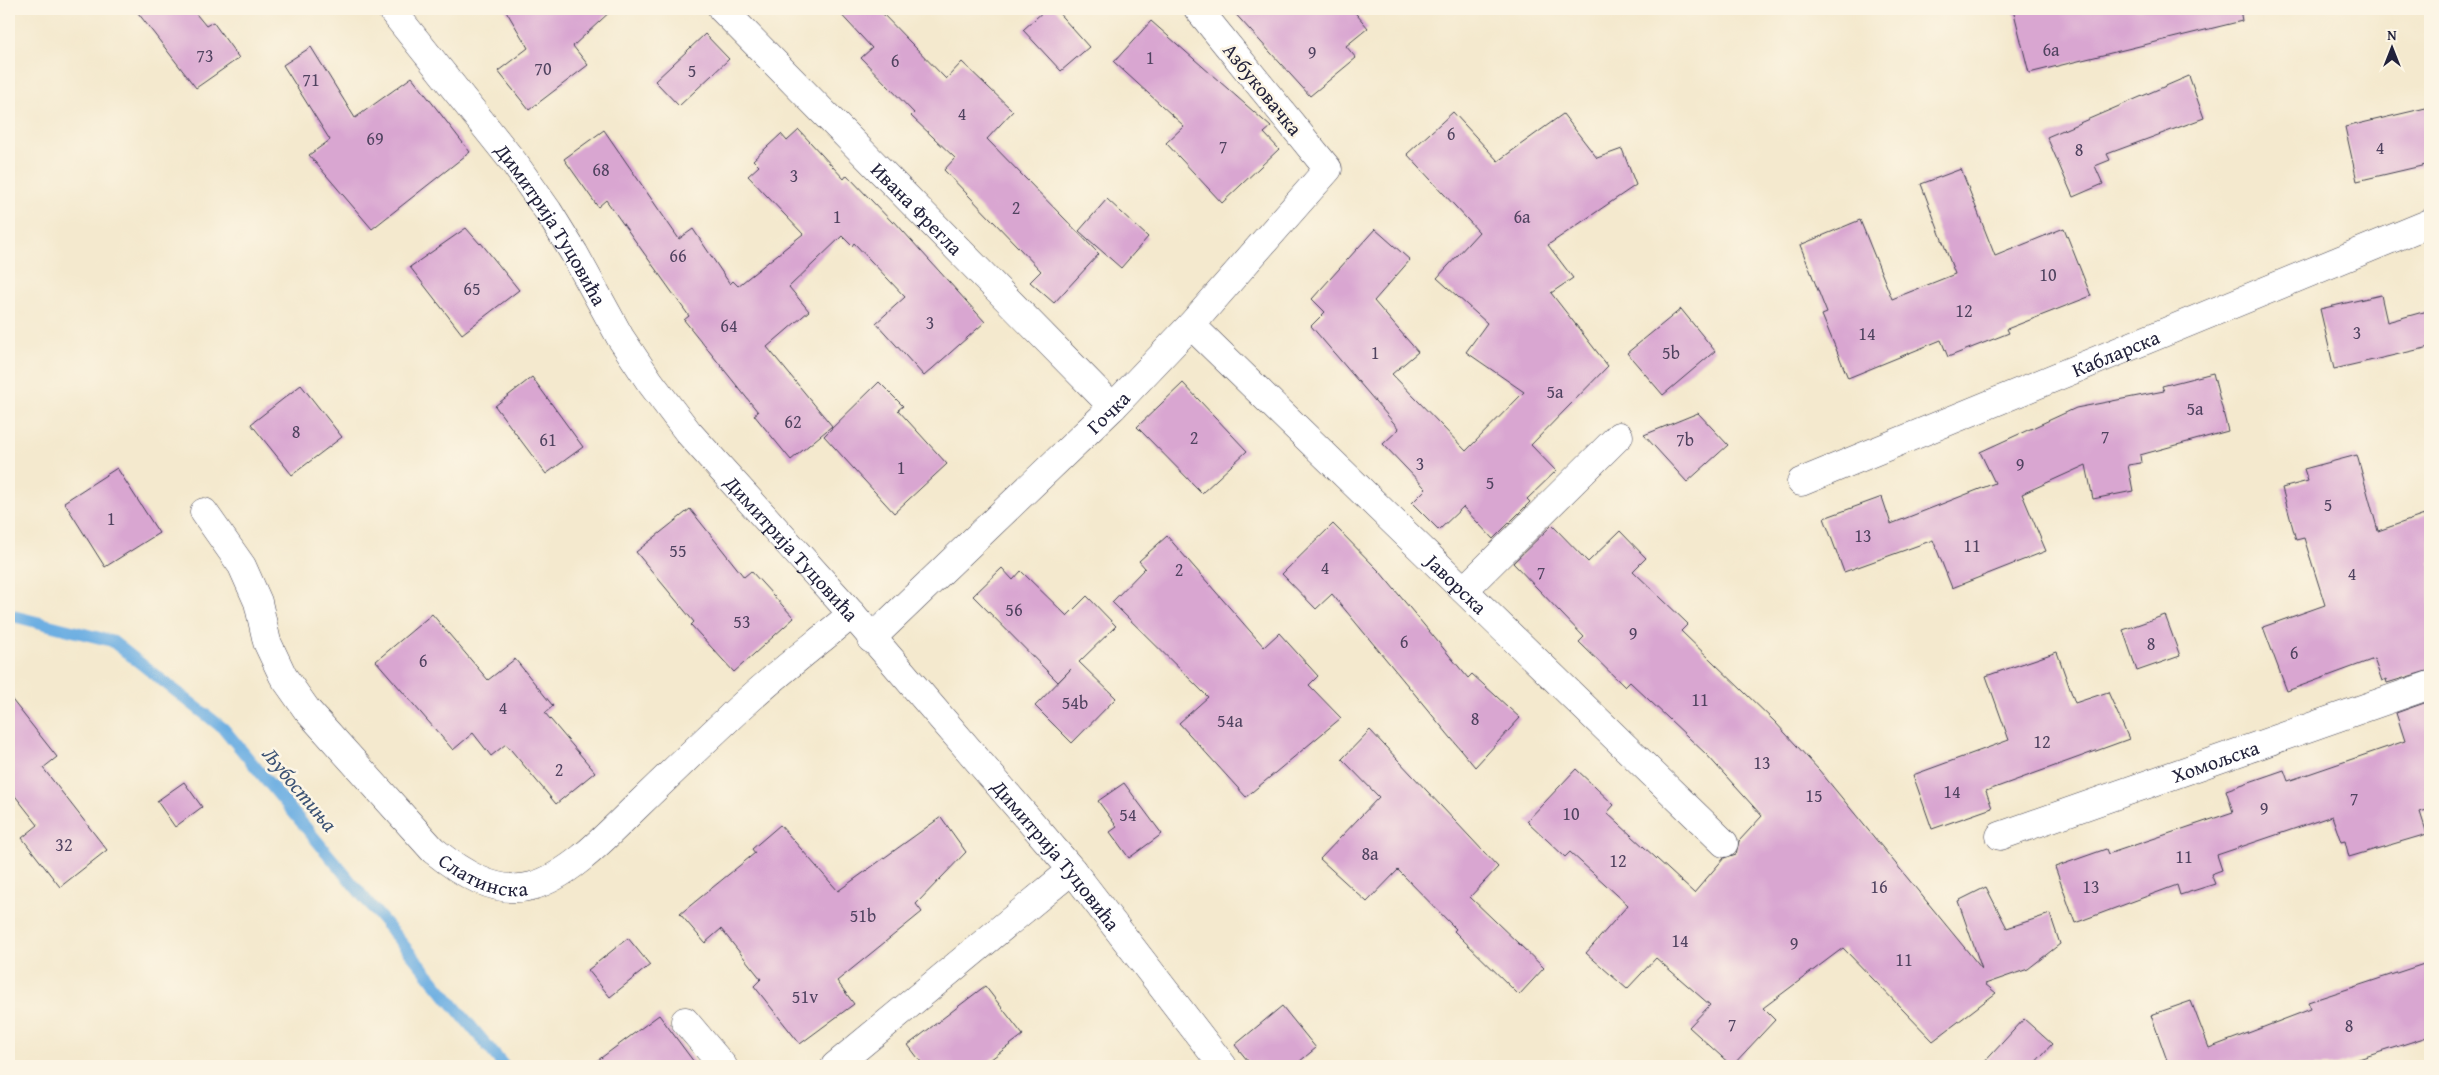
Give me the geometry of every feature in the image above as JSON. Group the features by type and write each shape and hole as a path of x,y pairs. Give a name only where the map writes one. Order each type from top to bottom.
{"street":[{"name":"Димитрија Туцовића","path":"391,9 515,164 548,211 574,253 620,337 650,382 688,432 852,614 871,639 1072,870 1223,1066"},
{"name":"Ивана Фрегла","path":"722,9 1113,407"},
{"name":"Азбуковачка","path":"1198,9 1328,169"},
{"name":"Гочка","path":"871,639 1113,407 1191,325 1328,169"},
{"name":"Кабларска","path":"1801,482 2430,224"},
{"name":"Јаворска","path":"1191,325 1724,843"},
{"path":"1464,590 1619,436"},
{"name":"Слатинска","path":"204,512 242,566 258,602 267,642 283,676 307,710 432,850 452,865 476,878 502,887 530,886 554,878 572,865 611,831 729,718 852,614"},
{"name":"Хомољска","path":"2000,836 2430,685"},
{"path":"835,1066 1072,870"},
{"path":"685,1021 723,1066"}],"building":[{"path":"135,9 192,9 206,26 213,22 239,58 196,88"},
{"path":"505,9 613,9 573,46 588,65 529,110 498,71 528,48"},
{"path":"836,9 878,9 946,79 962,62 1013,111 987,139 1099,254 1054,303 1030,282 1041,271 944,170 955,158 911,116 914,113 861,58 872,48"},
{"path":"1046,9 1055,9 1089,47 1061,71 1023,30"},
{"path":"1231,9 1352,9 1368,28 1346,46 1356,58 1310,96"},
{"path":"2013,9 2240,9 2242,21 2029,73"},
{"path":"1151,21 1271,127 1264,133 1279,149 1222,203 1166,143 1184,126 1114,62"},
{"path":"705,34 729,59 679,106 655,81"},
{"path":"311,47 355,118 412,77 470,152 372,229 309,155 330,140 283,65"},
{"path":"2189,76 2204,118 2107,154 2110,160 2095,166 2103,184 2073,197 2047,137"},
{"path":"2430,107 2430,164 2357,181 2345,127"},
{"path":"1453,112 1498,161 1563,114 1597,158 1622,149 1636,185 1548,245 1573,278 1551,293 1608,366 1531,445 1556,471 1527,499 1530,502 1493,539 1463,507 1439,530 1412,503 1426,489 1383,444 1399,429 1311,326 1325,312 1312,299 1375,229 1410,260 1374,301 1418,352 1392,374 1466,451 1524,392 1466,352 1487,323 1437,278 1479,232 1407,154"},
{"path":"604,130 679,239 693,229 730,284 733,281 738,286 803,234 748,176 759,166 753,160 781,134 787,141 799,130 844,179 847,175 893,223 894,221 985,322 924,376 876,323 905,297 854,243 852,246 842,236 789,287 809,311 767,347 832,426 791,460 754,415 758,412 684,320 689,316 606,200 598,207 564,159"},
{"path":"1961,169 1995,256 2064,228 2091,296 2007,329 2009,333 1948,357 1941,340 1848,378 1822,315 1827,313 1800,245 1860,220 1892,299 1955,274 1921,184"},
{"path":"1107,199 1148,237 1121,268 1079,231"},
{"path":"466,228 481,243 519,290 462,334 410,267"},
{"path":"2381,295 2387,322 2430,310 2430,347 2334,369 2320,309"},
{"path":"1681,309 1715,351 1663,395 1627,353"},
{"path":"2213,373 2228,431 2140,455 2141,463 2128,465 2133,491 2093,499 2086,465 2022,494 2046,551 1952,588 1933,540 1844,572 1824,518 1882,497 1891,524 1995,483 1980,452 2076,408 2164,391 2162,386"},
{"path":"532,377 583,447 546,474 495,406"},
{"path":"879,382 903,406 898,410 947,464 894,513 824,436"},
{"path":"1183,383 1247,451 1202,493 1137,427"},
{"path":"301,385 342,437 292,475 251,424"},
{"path":"1698,413 1728,445 1687,482 1644,435"},
{"path":"2357,455 2378,531 2430,513 2430,670 2387,683 2386,679 2382,681 2374,659 2287,691 2263,627 2325,605 2304,538 2296,540 2282,488 2308,481 2304,469"},
{"path":"117,468 159,533 105,567 64,502"},
{"path":"690,509 744,577 751,571 794,618 734,672 691,625 694,622 636,552"},
{"path":"1333,524 1380,572 1468,678 1472,674 1520,718 1475,767 1332,594 1316,609 1282,574"},
{"path":"1552,525 1588,562 1620,531 1646,558 1633,571 1688,624 1681,631 1775,722 1819,770 1982,969 1958,901 1986,887 2007,928 2050,914 2060,944 2028,969 1985,984 1996,993 1933,1041 1843,948 1763,1008 1775,1020 1732,1066 1689,1027 1710,1005 1656,958 1627,989 1586,953 1628,905 1570,852 1565,857 1527,821 1576,769 1614,805 1607,813 1694,893 1724,858 1736,854 1739,841 1762,816 1707,755 1630,682 1625,687 1579,642 1584,637 1513,563"},
{"path":"1167,536 1264,647 1279,633 1318,676 1309,685 1341,718 1246,797 1179,723 1208,697 1112,602 1145,568 1139,561"},
{"path":"1002,568 1013,580 1021,571 1067,616 1087,596 1116,626 1079,662 1116,698 1072,743 1035,706 1071,669 1058,682 973,596"},
{"path":"432,614 488,680 515,659 553,706 545,713 595,772 556,804 506,744 491,756 473,733 453,750 376,661"},
{"path":"2165,615 2180,656 2137,671 2123,630"},
{"path":"2057,652 2075,703 2108,692 2129,739 1986,791 1992,808 1932,829 1913,775 2009,740 1986,676"},
{"path":"9,696 57,757 43,768 107,850 60,887 22,838 38,825 12,792 9,794"},
{"path":"2430,701 2430,809 2420,812 2427,834 2349,857 2345,841 2341,842 2332,816 2217,855 2222,870 2211,874 2215,884 2180,895 2177,885 2075,923 2055,867 2106,849 2108,854 2233,812 2226,790 2284,770 2288,781 2405,741 2396,713"},
{"path":"1370,730 1498,867 1470,897 1544,968 1519,995 1454,931 1456,929 1398,870 1367,902 1320,859 1379,797 1342,759"},
{"path":"184,782 202,807 175,827 157,801"},
{"path":"1124,783 1162,834 1129,858 1110,832 1117,827 1098,801"},
{"path":"941,817 966,852 916,904 922,912 837,981 854,1004 800,1044 754,986 761,979 721,929 705,943 680,914 755,853 752,849 780,825 838,891"},
{"path":"628,938 650,965 610,997 588,970"},
{"path":"2430,962 2430,1036 2337,1066 2169,1066 2151,1015 2191,1001 2209,1048 2311,1009 2308,1002"},
{"path":"985,986 1023,1035 982,1066 924,1066 908,1045"},
{"path":"1282,1006 1316,1048 1294,1066 1252,1066 1235,1045"},
{"path":"659,1015 697,1066 590,1066"},
{"path":"2024,1019 2052,1044 2032,1066 1981,1066"}],"waterway":[{"name":"Љубостиња","path":"9,615 112,641 224,729 504,1066"}]}
